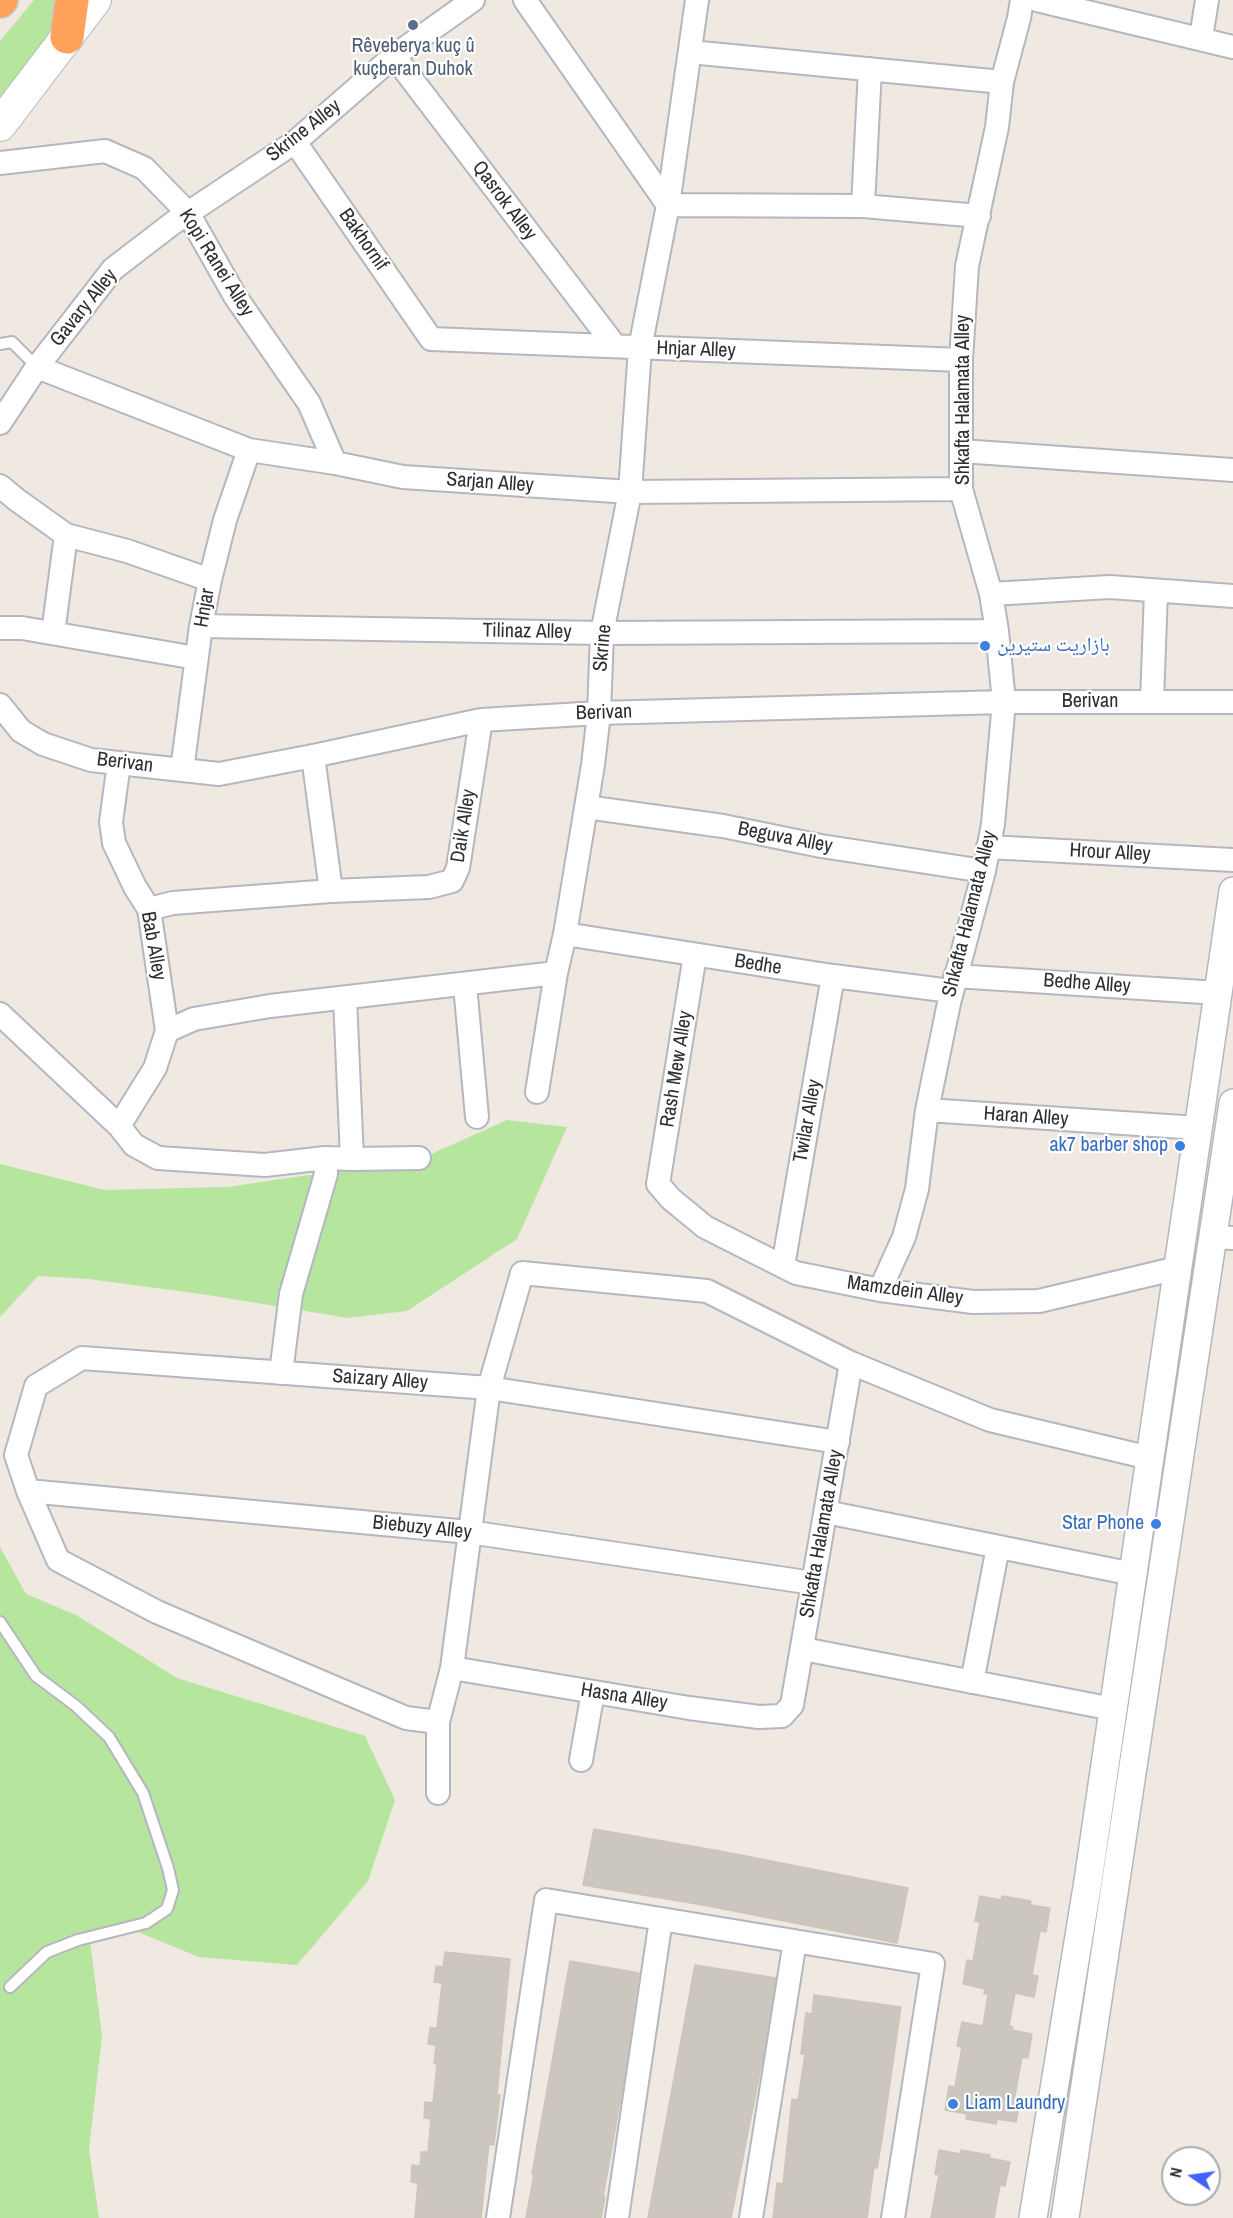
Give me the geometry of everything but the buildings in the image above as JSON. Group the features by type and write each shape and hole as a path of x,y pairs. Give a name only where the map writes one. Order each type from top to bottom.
{"highway":[{"path":"67,37 72,0"}],"main road":[{"path":"0,124 95,0"}],"street":[{"name":"Skrine Alley","path":"188,213 295,142 394,56 473,0"},
{"path":"525,0 668,205 862,206 979,216"},
{"name":"Skrine","path":"537,1092 586,807 599,713 602,633 630,492 640,348 668,205 697,0"},
{"name":"Shkafta Halamata Alley","path":"880,1290 904,1237 917,1189 927,1110 953,983 984,871 993,824 1004,702 998,631 991,594 961,489 961,360 967,266 997,127 1002,82 1022,0"},
{"path":"1037,0 1233,47"},
{"path":"1201,38 1207,0"},
{"path":"690,52 1002,82"},
{"name":"Qasrok Alley","path":"394,56 615,346"},
{"path":"862,206 870,69"},
{"name":"Bakhornif","path":"295,142 431,339"},
{"name":"Kopi Ranei Alley","path":"0,163 105,151 144,168 188,213 235,296 309,403 335,463"},
{"name":"Gavary Alley","path":"0,423 37,367 113,269 188,213"},
{"name":"Hnjar Alley","path":"431,339 961,360"},
{"name":"Sarjan Alley","path":"37,367 249,450 335,463 403,477 630,492 961,489"},
{"name":"Hnjar","path":"182,770 196,658 210,580 225,520 249,450"},
{"path":"961,452 1233,470"},
{"path":"0,486 66,535 127,551 210,580"},
{"path":"53,633 66,535"},
{"path":"991,594 1110,587 1233,596"},
{"path":"1152,702 1156,591"},
{"name":"Tilinaz Alley","path":"201,626 602,633 998,631"},
{"path":"0,628 22,628 196,658"},
{"name":"Berivan","path":"0,705 21,731 43,744 91,760 219,774 481,720 599,713 1004,702 1233,702"},
{"name":"Daik Alley","path":"149,909 172,903 331,891 429,887 452,881 458,868 481,720"},
{"path":"314,756 331,891"},
{"name":"Bab Alley","path":"119,763 111,822 114,843 149,909 167,1031 155,1068 120,1126"},
{"name":"Beguva Alley","path":"586,807 723,826 821,846 984,871"},
{"name":"Hrour Alley","path":"988,847 1233,860"},
{"path":"1034,2218 1087,1889 1233,891"},
{"name":"Bedhe","path":"565,934 833,976 953,983"},
{"name":"Rash Mew Alley","path":"658,1184 696,955"},
{"path":"167,1031 194,1019 270,1006 556,973"},
{"name":"Twilar Alley","path":"783,1266 833,976"},
{"name":"Bedhe Alley","path":"953,983 1218,993"},
{"path":"465,985 477,1118"},
{"path":"345,998 352,1159"},
{"path":"0,1014 120,1126 134,1145 158,1158 266,1165 325,1158 419,1158"},
{"path":"1065,2218 1223,1238 1233,1104"},
{"name":"Haran Alley","path":"927,1110 1198,1128"},
{"path":"281,1373 291,1294 326,1174 325,1158"},
{"name":"Mamzdein Alley","path":"658,1184 671,1200 705,1227 796,1273 880,1290 973,1302 1039,1301 1178,1268"},
{"path":"438,1793 438,1722 452,1668 489,1388 522,1273 707,1291 851,1363 990,1420 1150,1458"},
{"name":"Saizary Alley","path":"438,1722 406,1718 157,1612 57,1560 12,1453 36,1386 82,1358 489,1388 838,1442"},
{"name":"Shkafta Halamata Alley","path":"792,1705 851,1363"},
{"name":"Biebuzy Alley","path":"28,1491 469,1532 813,1583"},
{"path":"826,1512 1133,1574"},
{"path":"972,1682 998,1547"},
{"path":"803,1649 1113,1709"},
{"name":"Hasna Alley","path":"452,1668 689,1708 759,1717 782,1716 792,1705"},
{"path":"581,1760 593,1692"},
{"path":"498,2218 546,1900 933,1964 893,2218"},
{"path":"617,2218 662,1919"},
{"path":"751,2218 795,1941"}],"lane":[{"path":"0,344 12,342 37,367"},
{"path":"0,1622 36,1676 76,1706 109,1737 142,1792 168,1868 173,1890 167,1909 146,1923 78,1940 47,1952 10,1987"}],"green space":[{"path":"34,0 69,0 69,5 0,119 0,41"},
{"path":"507,1120 567,1127 517,1239 407,1311 348,1318 208,1295 89,1279 38,1276 0,1317 0,1164 105,1190 227,1187 302,1176 407,1165"},
{"path":"0,1547 26,1594 76,1615 177,1678 365,1736 395,1800 368,1881 297,1965 199,1957 126,1927 90,1941 102,2036 89,2149 99,2218 0,2218"}],"place":[{"name":"Rêveberya kuç û kuçberan Duhok","path":"413,25"},
{"name":"بازاريت ستيرين","path":"985,646"},
{"name":"ak7 barber shop","path":"1180,1146"},
{"name":"Star Phone","path":"1156,1524"},
{"name":"Liam Laundry","path":"953,2104"}]}
